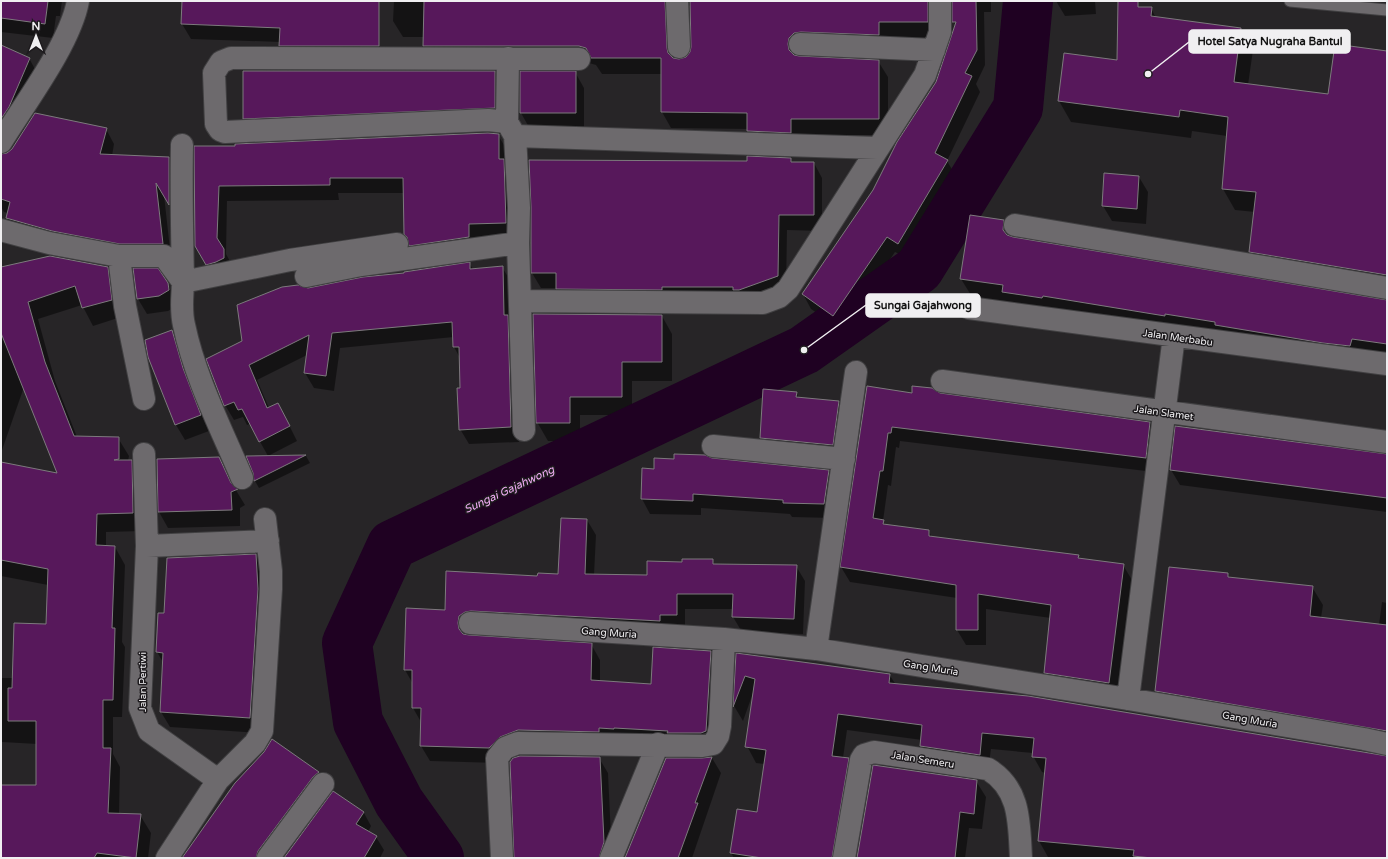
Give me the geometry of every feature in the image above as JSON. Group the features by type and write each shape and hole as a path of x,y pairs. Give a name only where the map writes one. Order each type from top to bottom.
{"street":[{"path":"1,142 55,56 76,13 78,1"},
{"path":"677,1 679,47"},
{"path":"521,301 763,302 771,301 788,289 925,75 940,32 940,1"},
{"path":"800,44 934,50"},
{"path":"579,59 231,58 221,62 214,73 216,124 220,130 225,132 488,120 511,129 877,148"},
{"path":"508,58 511,129 519,208 518,243 524,430"},
{"path":"182,145 181,209 183,282 181,304 183,323 190,349 242,478"},
{"path":"1015,225 1387,288"},
{"path":"1,230 49,243 119,256 164,256 183,282"},
{"path":"306,276 361,265 518,243"},
{"path":"183,282 290,260 397,244"},
{"path":"119,256 125,306 144,399"},
{"name":"Jalan Merbabu","path":"969,308 1387,364"},
{"path":"1128,699 1174,336"},
{"path":"816,649 856,372"},
{"name":"Jalan Slamet","path":"942,381 1387,442"},
{"path":"713,446 844,459"},
{"name":"Jalan Pertiwi","path":"144,454 147,546 140,708 149,730 218,780"},
{"path":"167,858 218,780 255,743 262,731 271,589 265,519"},
{"path":"147,546 268,541"},
{"name":"Gang Muria","path":"470,623 724,639 816,649 1128,699 1387,744"},
{"path":"502,858 498,758 505,748 518,743 658,744 702,746 712,744 718,736 720,726 724,639"},
{"path":"611,858 658,744"},
{"name":"Jalan Semeru","path":"844,858 861,760 864,755 874,752 988,769 995,774 1006,785 1018,811 1021,858"},
{"path":"268,858 324,784"}],"lane":[{"path":"1290,1 1387,10"}],"building":[{"path":"1,1 48,1 45,24 1,18"},
{"path":"182,1 379,1 379,46 279,46 280,28 181,24"},
{"path":"424,1 665,1 668,53 673,58 679,59 686,57 690,52 691,47 690,1 928,1 928,22 879,22 879,35 794,33 789,38 788,44 789,50 794,55 879,60 879,119 791,119 791,133 747,131 747,113 661,112 661,58 591,58 586,48 579,46 423,46"},
{"path":"952,1 976,1 977,50 965,73 972,76 935,153 948,160 898,244 887,237 833,316 802,294 873,190 897,142 936,82 956,22 952,22"},
{"path":"1118,1 1138,1 1138,7 1152,7 1151,16 1241,28 1234,82 1328,94 1335,44 1387,51 1387,275 1249,252 1256,192 1222,189 1228,117 1180,110 1179,117 1058,101 1064,53 1117,60"},
{"path":"1,45 30,58 9,107 1,119"},
{"path":"243,71 495,71 495,108 243,119"},
{"path":"520,71 576,71 576,113 520,113"},
{"path":"35,113 107,128 100,154 169,157 169,205 156,183 163,244 120,244 52,231 6,218 10,202 1,199 1,154 7,153 12,149"},
{"path":"488,133 499,134 499,159 504,159 506,223 469,224 469,237 409,246 407,237 404,234 403,178 330,178 330,185 219,186 217,238 224,249 224,258 206,265 195,246 194,146 235,146 235,144"},
{"path":"747,156 791,158 791,162 814,162 814,215 779,215 778,276 739,290 733,290 733,287 662,287 662,290 556,289 556,273 531,273 529,160 747,161"},
{"path":"1104,173 1139,176 1137,209 1102,206"},
{"path":"970,215 1004,220 1003,230 1007,235 1013,237 1387,300 1387,344 1352,339 1350,346 1323,343 1215,325 1215,322 1165,314 1165,316 1043,296 1042,298 1002,292 1003,285 960,279"},
{"path":"50,256 108,267 112,300 82,308 75,286 28,302 45,362 74,436 119,437 119,459 114,460 132,460 133,513 97,514 96,545 115,546 112,628 115,628 113,700 103,700 103,748 111,748 108,813 141,814 136,858 97,853 94,858 1,858 1,785 36,785 36,721 8,721 8,688 12,688 14,623 46,624 48,569 1,560 1,462 57,473 1,333 1,267"},
{"path":"470,262 470,269 503,266 504,315 508,315 511,427 459,430 457,388 460,388 459,347 453,347 452,322 332,333 326,376 304,373 309,335 249,365 267,408 278,403 290,426 259,442 242,409 238,410 234,402 224,406 206,359 242,341 237,305 282,287 298,285 308,288 363,277 404,273"},
{"path":"133,268 158,268 168,283 169,290 159,296 137,299"},
{"path":"533,314 662,315 662,362 622,362 622,397 570,397 570,423 536,423"},
{"path":"172,330 183,368 201,415 175,425 148,357 145,340"},
{"path":"867,386 912,393 912,386 932,388 940,393 1150,422 1146,458 892,427 891,433 888,433 883,471 880,471 873,518 884,520 883,524 929,530 929,536 1079,555 1078,558 1124,564 1109,683 1044,673 1051,605 978,594 978,630 956,630 956,585 840,567"},
{"path":"763,389 797,392 796,397 839,401 833,445 760,438"},
{"path":"1175,426 1387,454 1387,498 1170,470"},
{"path":"674,454 705,455 712,458 829,470 824,504 783,503 783,500 693,494 693,501 641,499 642,468 654,469 654,458 674,459"},
{"path":"306,455 254,481 253,473 246,456"},
{"path":"219,457 231,483 238,489 231,492 232,510 158,512 157,459"},
{"path":"561,518 587,519 585,574 647,575 647,561 682,562 682,559 713,559 713,564 797,565 794,619 732,617 733,594 677,594 677,615 660,615 660,621 471,611 465,612 459,616 458,623 459,629 463,634 592,643 591,680 651,684 653,647 711,651 706,731 701,733 667,733 668,731 614,728 599,728 599,732 518,730 500,737 489,748 420,746 421,708 412,708 412,670 404,670 406,608 445,610 446,571 537,576 538,573 558,574"},
{"path":"256,554 258,589 250,718 160,712 163,653 156,652 158,613 164,613 167,558"},
{"path":"1169,567 1228,573 1228,577 1313,586 1310,616 1387,625 1387,731 1155,691"},
{"path":"736,653 890,674 889,683 1028,696 1387,756 1387,858 1152,858 1133,856 1134,850 1038,841 1046,758 1032,757 1034,738 982,733 980,755 920,746 922,725 838,714 832,756 849,758 832,858 762,858 730,853 737,809 757,812 766,750 745,747 755,679 745,676 733,707"},
{"path":"272,739 319,772 313,777 258,851 256,858 182,858 235,783 264,752"},
{"path":"520,756 600,757 604,842 599,858 514,858 510,762 513,758"},
{"path":"712,757 695,803 698,803 678,858 625,858 666,758"},
{"path":"873,765 977,780 974,814 960,812 955,858 857,858"},
{"path":"333,791 364,812 356,824 377,836 364,858 284,858"}],"waterway":[{"name":"Sungai Gajahwong","path":"439,858 399,802 358,722 347,643 392,545 804,350 919,269 1018,108 1028,1"}],"place":[{"name":"Hotel Satya Nugraha Bantul","path":"1148,74"},
{"name":"Sungai Gajahwong","path":"804,350"}]}
